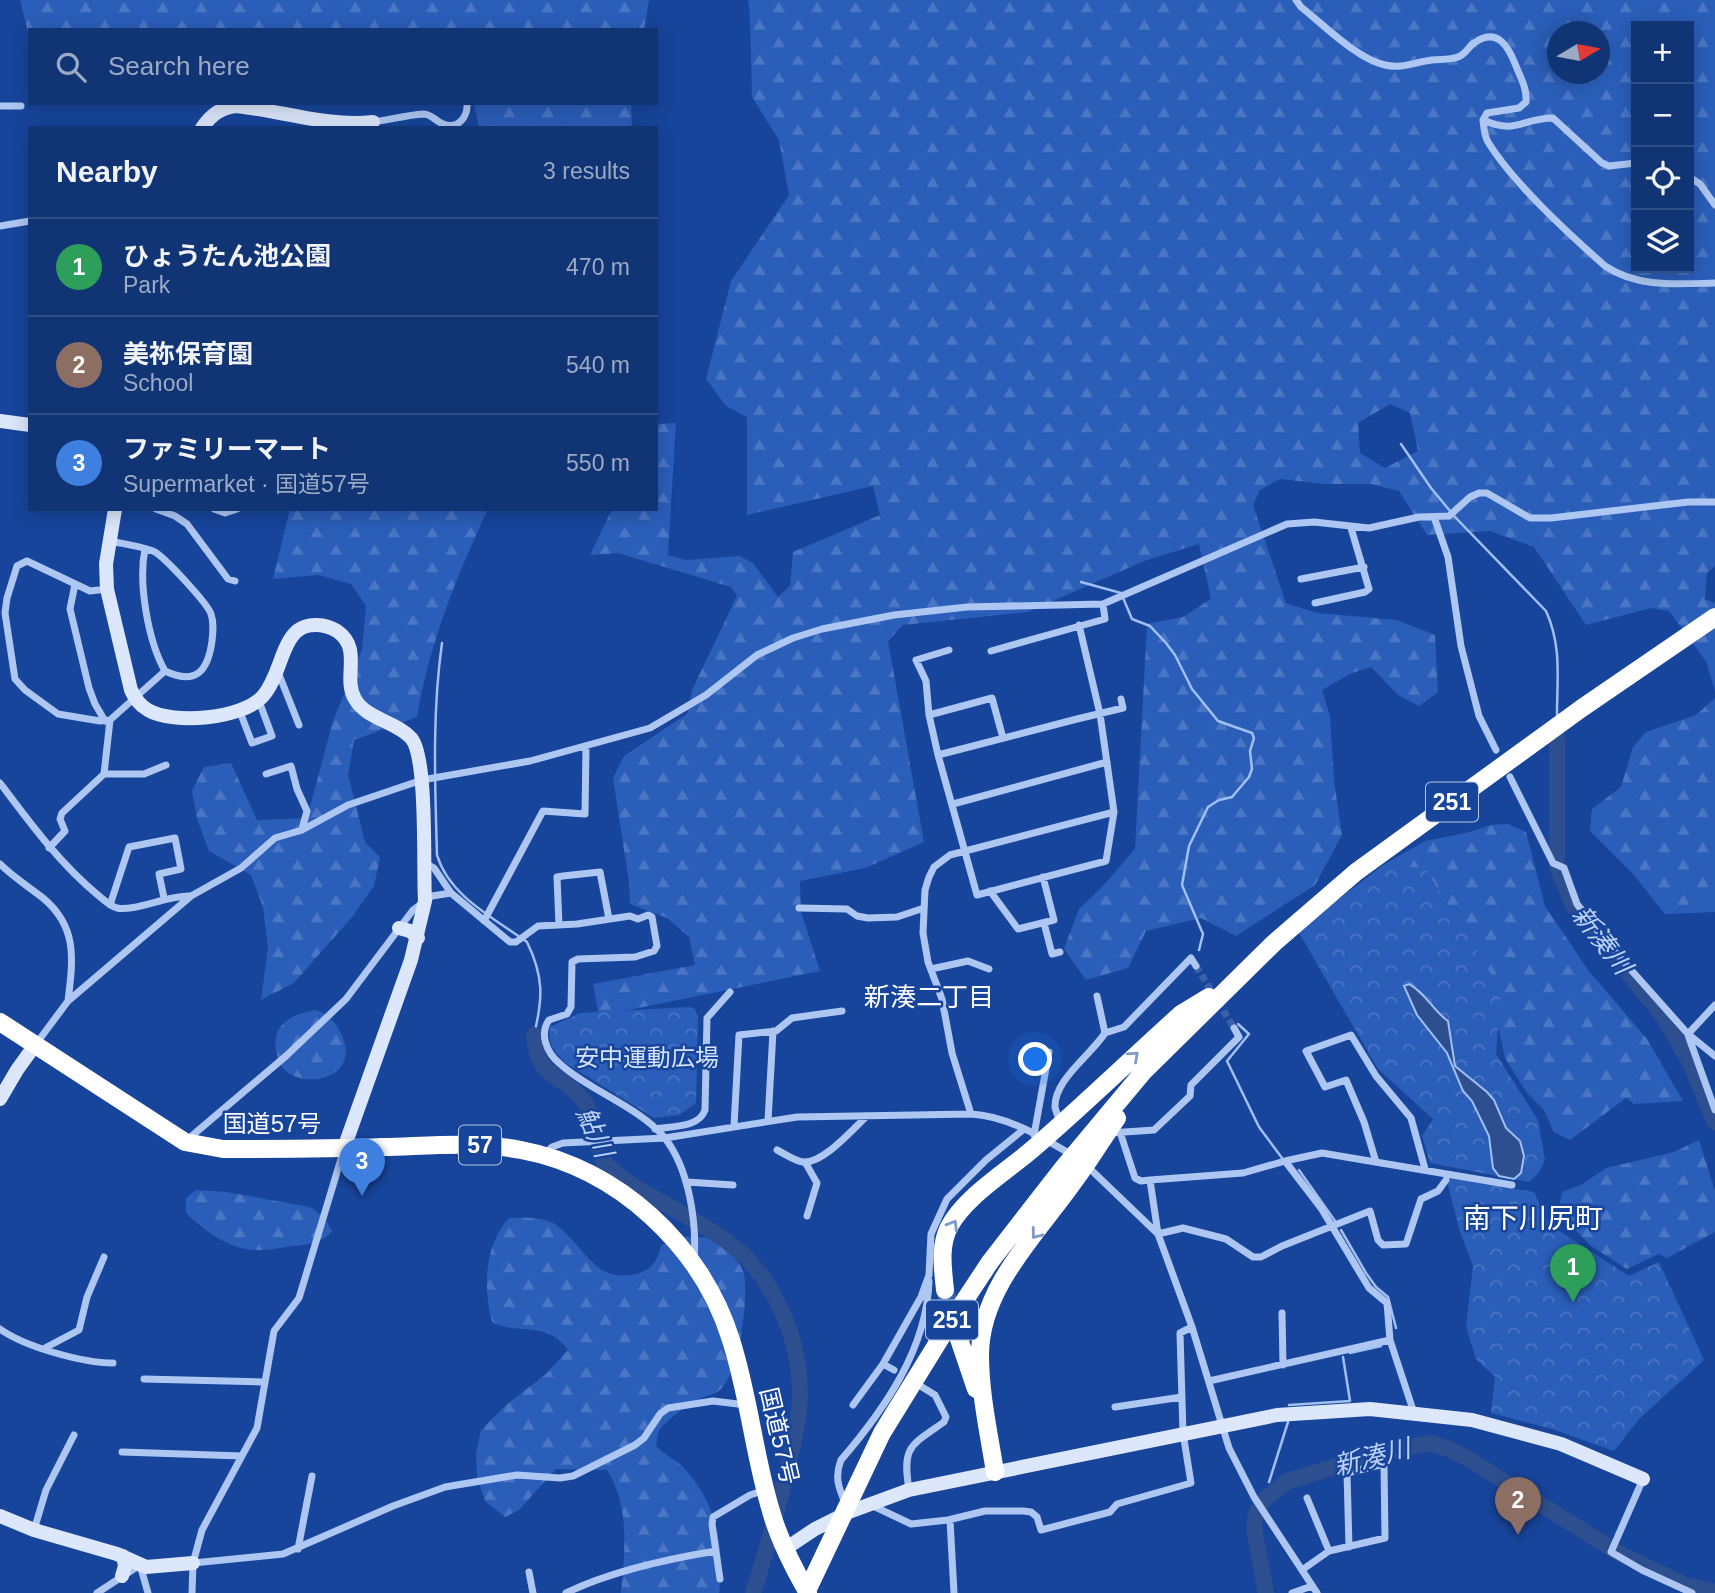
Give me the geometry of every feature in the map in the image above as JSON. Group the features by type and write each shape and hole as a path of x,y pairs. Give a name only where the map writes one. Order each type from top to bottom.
{"highway":[{"name":"251","path":"807,1593 882,1433 953,1318 990,1262 1115,1120 1144,1071 1313,907 1356,872 1582,708 1715,617"},
{"path":"945,1290 942,1253 949,1227 980,1191 1034,1142 1084,1103 1181,1014 1236,981"},
{"name":"国道57号","path":"0,1022 185,1142 223,1149 471,1144 495,1146 545,1155 594,1176 640,1207 664,1227 694,1264 708,1287 730,1338 774,1521 807,1593"},
{"path":"995,1472 980,1355 987,1313 998,1289 1070,1173"},
{"path":"957,1333 992,1454"}],"street":[{"path":"1296,0 1301,7 1365,57 1382,64 1402,67 1429,60 1457,58 1483,39 1502,40 1508,47 1527,92 1525,102 1519,108 1487,113 1483,120 1488,142 1520,182 1605,266 1621,277 1638,282 1715,283"},
{"path":"204,126 218,111 236,106 328,123 374,125 428,114 440,123 452,125 463,120 467,114 467,105"},
{"path":"0,106 21,106"},
{"path":"1483,120 1499,127 1510,127 1553,118 1602,163 1616,166 1631,164"},
{"path":"1694,180 1700,184 1715,205"},
{"path":"0,226 28,221"},
{"path":"0,421 28,425"},
{"path":"0,1100 17,1070 68,1001 191,896 241,867 275,838 302,830 348,805 426,779 530,761 650,728 706,695 757,655 793,638 822,629 894,615 967,607 1103,604 1287,524 1314,522 1369,528 1419,517 1452,514 1479,493 1487,493 1530,518 1551,519 1688,502 1715,502"},
{"path":"115,511 106,564 107,589 128,681 135,698 147,710 173,718 240,712 259,701 271,687 295,632 312,625 325,626 345,638 351,650 350,681 355,700 363,708 406,733 414,742 426,779 423,862 425,901 418,938 344,1148 299,1298 274,1331 257,1428 207,1518 193,1563 192,1593"},
{"path":"161,511 187,524 228,579 235,581"},
{"path":"1434,517 1448,557 1461,646 1479,716 1496,750"},
{"path":"1315,603 1368,591 1369,584 1351,528"},
{"path":"110,541 145,549 153,551 164,558 209,609 213,622 209,660 202,672 183,676 166,671 158,656 141,579 145,549"},
{"path":"107,589 90,591 27,561 17,566 5,613 13,672 19,685 58,714 107,720 166,671"},
{"path":"1301,579 1364,567"},
{"path":"49,848 65,831 62,813 104,774 107,720 95,704 89,688 70,609 75,584"},
{"path":"991,651 1105,619 1103,604"},
{"path":"949,650 916,660 926,681 929,715 977,895 1106,861 1114,812 1100,714 1079,625"},
{"path":"278,672 299,725"},
{"path":"929,715 1001,696"},
{"path":"992,698 1003,738"},
{"path":"939,755 1123,708 1121,699"},
{"path":"240,712 252,743 272,736 259,701"},
{"path":"487,917 542,811 585,814 586,747"},
{"path":"953,804 1107,762"},
{"path":"104,774 134,775 166,765"},
{"path":"266,774 291,766 307,811 302,830"},
{"path":"1510,777 1553,863 1564,868 1577,904 1608,944 1688,1034 1715,1056"},
{"path":"0,783 49,848 110,905 126,908 164,898 191,896"},
{"path":"971,1114 952,1053 939,988 931,970 923,933 925,890 934,867 942,860 965,850 1114,812"},
{"path":"110,905 129,847 175,838 181,869 159,874 164,898"},
{"path":"423,862 434,868 451,893 487,917 510,942 519,939 534,927 651,916 657,948 654,951 635,957 574,960 571,965 571,1007 567,1014 546,1023 546,1042 548,1050 560,1065 665,1138 687,1182 694,1264"},
{"path":"0,864 47,901 67,928 72,943 68,1001"},
{"path":"559,925 558,877 563,876 600,872 610,919"},
{"path":"990,891 1018,929 1044,923 1054,920 1043,877"},
{"path":"185,1142 286,1056 346,999 399,928 425,901 439,894 451,893"},
{"path":"799,908 847,909 857,916 869,918 897,917 923,908"},
{"path":"1044,923 1052,954 1060,953"},
{"path":"399,928 410,931 418,938"},
{"path":"1105,1033 1124,1027 1191,958 1196,966"},
{"path":"931,970 968,961 989,969"},
{"path":"655,1129 697,1122 703,1117 707,1018 730,992"},
{"path":"1055,1145 1060,1133 1055,1106 1060,1087 1099,1044 1105,1033 1097,996"},
{"path":"1688,1034 1715,1005"},
{"path":"734,1126 738,1037 742,1033 773,1031 792,1018 842,1011"},
{"path":"1115,1120 1148,1132 1158,1127 1190,1096 1191,1085 1239,1037 1234,1028"},
{"path":"768,1121 773,1031"},
{"path":"1688,1034 1715,1110"},
{"path":"1376,1162 1364,1122 1346,1080 1325,1087 1306,1051 1351,1035 1376,1076 1411,1118 1425,1169"},
{"path":"1034,1142 1049,1052"},
{"path":"545,1155 557,1144 665,1138 768,1121 867,1115 971,1114 990,1117 1024,1129 1034,1142 1055,1145 1081,1161 1158,1234"},
{"path":"777,1150 800,1162 806,1162 824,1154 867,1115"},
{"path":"1081,1161 1115,1120"},
{"path":"1115,1120 1133,1175 1138,1181 1243,1173 1322,1153 1513,1185"},
{"path":"849,1512 837,1480 837,1470 841,1460 885,1402 919,1340 928,1302 931,1234 947,1199 986,1160 1024,1129"},
{"path":"1285,1161 1315,1199 1369,1288 1387,1303 1390,1340 1414,1413"},
{"path":"806,1162 817,1182 807,1216"},
{"path":"1150,1180 1158,1234 1192,1327 1221,1425 1241,1477 1315,1590 1292,1593"},
{"path":"1158,1234 1183,1228 1226,1239 1253,1257 1261,1257 1370,1211 1378,1240 1383,1245 1406,1244 1421,1199 1438,1191 1446,1180"},
{"path":"687,1182 733,1185"},
{"path":"44,1348 79,1330 87,1297 104,1257"},
{"path":"853,1405 883,1364 920,1297 929,1275"},
{"path":"1282,1313 1283,1365"},
{"path":"869,1504 911,1524 950,1520 985,1511 1031,1512 1037,1517 1041,1530 1110,1512 1117,1504 1191,1483 1182,1433 1180,1333 1192,1327"},
{"path":"0,1329 80,1360 113,1363"},
{"path":"1209,1381 1390,1340"},
{"path":"883,1364 894,1370"},
{"path":"145,1379 264,1382"},
{"path":"909,1490 905,1467 910,1448 944,1422 946,1417 935,1395 922,1387"},
{"path":"1115,1407 1182,1397"},
{"path":"0,1516 34,1530 123,1556 151,1568 283,1554 393,1506 445,1488 517,1475 560,1478 584,1472 635,1445 660,1414 679,1405 713,1401 746,1405"},
{"path":"785,1549 849,1512 909,1490 1276,1415 1370,1409 1472,1420 1527,1433 1586,1453 1643,1479 1612,1549 1623,1561 1692,1593"},
{"path":"34,1530 46,1490 74,1435"},
{"path":"122,1452 242,1456"},
{"path":"1302,1570 1329,1551 1349,1547 1385,1538 1384,1464 1347,1473 1349,1547"},
{"path":"298,1549 312,1476"},
{"path":"720,1579 713,1517 750,1495 765,1490"},
{"path":"1307,1498 1329,1551"},
{"path":"950,1520 954,1593"},
{"path":"566,1593 637,1568 673,1558 716,1551"},
{"path":"122,1576 125,1566 123,1556"},
{"path":"101,1592 140,1565"},
{"path":"140,1565 148,1593"},
{"path":"529,1572 533,1593"}],"green space":[{"path":"20,0 649,0 644,28 28,28 28,32"},
{"path":"748,0 1715,0 1715,566 1707,573 1705,599 1715,603 1715,691 1706,661 1669,611 1651,608 1586,625 1534,547 1490,531 1427,535 1399,491 1371,484 1325,484 1280,479 1260,490 1253,505 1286,603 1317,613 1397,620 1435,635 1438,692 1419,706 1398,695 1371,667 1352,673 1322,690 1330,716 1334,781 1342,835 1315,885 1236,936 1201,918 1146,931 1128,968 1086,980 1064,949 1079,909 1135,849 1147,624 1183,617 1211,599 1199,544 1144,561 1028,612 903,625 888,641 924,842 865,868 800,881 801,912 820,971 599,1016 593,984 695,965 689,937 667,918 630,904 613,778 624,756 687,714 692,690 737,596 731,587 618,553 590,555 611,511 658,511 658,424 676,423 668,555 686,560 739,556 753,563 778,597 790,586 793,552 880,515 873,486 747,515 747,417 726,406 706,379 731,281 789,195 779,140 752,97","holes":["1390,404 1410,413 1418,451 1385,468 1360,453 1358,423"]},
{"path":"474,105 631,105 632,126 479,126"},
{"path":"290,511 487,511 445,610 429,662 417,717 354,740 348,775 365,842 380,857 374,886 352,917 294,983 261,1000 268,947 263,907 251,875 209,851 197,819 192,791 204,767 231,763 257,820 307,818 333,721 362,650 366,606 351,584 318,575 273,579"},
{"path":"1715,698 1715,912 1665,914 1633,874 1590,831 1592,809 1621,787 1633,747 1646,732 1696,715"},
{"path":"1508,824 1526,832 1545,906 1588,970 1647,1039 1683,1101 1634,1104 1626,1098 1570,1140 1554,1132 1544,1110 1527,1093 1505,1058 1484,962 1383,865 1425,841 1491,825"},
{"path":"1383,865 1425,868 1501,990 1496,1054 1538,1120 1545,1160 1539,1173 1529,1182 1430,1163 1422,1136 1433,1119 1378,1069 1298,931"},
{"name":"安中運動広場","path":"694,1008 698,1016 696,1103 679,1115 654,1118 567,1064 551,1043 550,1027 580,1013"},
{"path":"315,1010 329,1017 339,1030 346,1048 344,1061 336,1071 325,1077 298,1077 286,1071 279,1061 275,1040 277,1032 288,1020"},
{"path":"1699,1140 1715,1191 1715,1232 1667,1258 1659,1254 1627,1269 1591,1246 1558,1212 1562,1192 1581,1185 1606,1168 1674,1152"},
{"path":"1446,1177 1534,1192 1550,1225 1629,1276 1659,1262 1704,1360 1639,1419 1614,1451 1552,1429 1491,1413 1495,1377 1476,1359 1466,1327 1473,1266 1460,1232"},
{"path":"196,1190 226,1192 310,1207 324,1217 332,1231 319,1241 303,1245 267,1250 243,1249 208,1232 186,1213 186,1198"},
{"path":"509,1218 534,1218 551,1222 592,1262 611,1274 624,1276 644,1271 654,1263 661,1246 677,1238 688,1237 707,1238 718,1243 734,1257 742,1269 745,1285 744,1317 738,1352 727,1380 719,1391 693,1402 666,1423 658,1432 656,1446 682,1466 694,1480 710,1509 716,1525 721,1558 719,1593 621,1593 623,1514 607,1470 556,1469 519,1510 505,1517 485,1501 477,1476 476,1453 481,1430 506,1405 546,1374 568,1350 559,1340 541,1331 511,1328 492,1322 487,1295 490,1254"}],"shaded area":[{"path":"1409,984 1448,1021 1455,1066 1494,1100 1506,1128 1520,1141 1524,1156 1521,1173 1514,1179 1499,1176 1493,1168 1489,1136 1472,1101 1463,1091 1447,1053 1417,1015 1404,986"}],"waterway":[{"name":"新湊川","path":"1401,444 1455,517 1546,611 1557,650 1557,715"},
{"path":"1081,582 1121,593 1132,619 1150,626 1166,643 1192,689 1218,721 1252,733 1254,738 1250,751 1252,769 1249,777 1232,797 1219,800 1208,807 1189,846 1182,885 1203,934 1199,950"},
{"name":"鮎川","path":"442,643 435,722 437,855 451,883 462,894 527,942 537,966 540,988 534,1035"},
{"name":"新湊川","path":"1557,738 1557,867 1574,907 1663,1016 1690,1063 1715,1122"},
{"path":"1238,1024 1249,1034 1227,1061 1259,1127 1282,1158"},
{"name":"鮎川","path":"534,1035 540,1061 546,1069 577,1093 589,1110 598,1149 605,1163 634,1186 714,1233 742,1254 757,1270 781,1310 795,1353 800,1397 793,1443 753,1593"},
{"path":"1299,1170 1335,1221"},
{"path":"1341,1230 1366,1273 1388,1297 1396,1328"},
{"path":"1350,1353 1381,1346"},
{"path":"1289,1405 1350,1401 1343,1357"},
{"path":"1269,1482 1288,1422"},
{"name":"新湊川","path":"1266,1593 1254,1528 1256,1513 1265,1499 1288,1481 1377,1454 1429,1443 1467,1458 1620,1554 1685,1585 1715,1592"},
{"name":"新湊川","path":"1265,1499 1266,1495"}],"tunnel":[{"path":"1196,966 1234,1028"},
{"path":"945,1290 956,1330"}],"place":[{"name":"ファミリーマート","path":"362,1196"},
{"name":"ひょうたん池公園","path":"1573,1302"},
{"name":"美祢保育園","path":"1518,1535"}],"district":[{"name":"新湊二丁目","path":"929,997"},
{"name":"南下川尻町","path":"1533,1218"}]}
